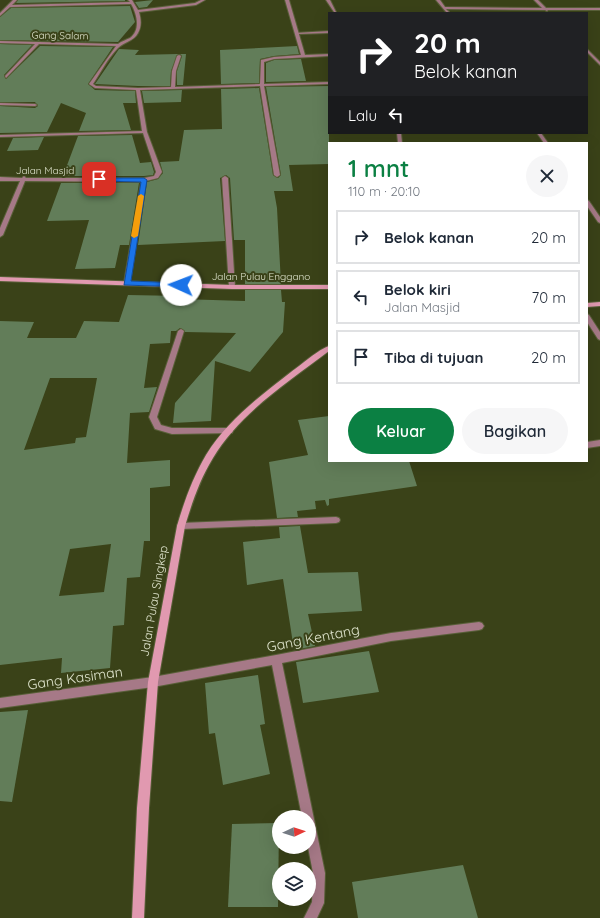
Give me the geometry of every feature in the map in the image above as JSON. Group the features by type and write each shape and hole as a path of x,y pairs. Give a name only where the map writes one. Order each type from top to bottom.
{"street":[{"path":"0,16 15,0"},
{"path":"68,5 70,0"},
{"path":"137,11 196,4 203,0"},
{"path":"287,0 303,56"},
{"path":"328,0 335,11"},
{"path":"438,0 447,12"},
{"path":"536,0 550,12"},
{"path":"10,6 132,2 137,11 139,22 135,34 128,41 119,44 92,84 95,87 173,88 328,83"},
{"path":"444,8 600,8"},
{"path":"296,33 328,32"},
{"name":"Gang Salam","path":"0,42 119,44"},
{"path":"6,78 38,43"},
{"path":"588,51 600,64"},
{"path":"277,175 262,85 262,61 274,58 328,55"},
{"path":"173,88 174,71 179,56"},
{"path":"0,136 145,132 138,88"},
{"path":"0,104 35,105"},
{"name":"Jalan Masjid","path":"0,180 24,178 144,180 156,177 159,172 145,132"},
{"path":"0,235 3,221 24,178"},
{"path":"225,178 232,287"},
{"path":"127,283 144,180"},
{"path":"588,204 600,221"},
{"name":"Jalan Pulau Enggano","path":"0,279 232,287 328,287"},
{"path":"588,305 600,304"},
{"path":"588,318 600,338"},
{"path":"181,331 153,417 158,427 172,431 229,432"},
{"name":"Jalan Pulau Singkep","path":"138,918 143,808 153,682 181,526 188,501 214,448 268,395 328,349"},
{"path":"588,445 600,443"},
{"path":"181,526 336,520"},
{"name":"Gang Kentang","path":"153,682 276,660 391,637 479,626"},
{"path":"276,660 307,810"},
{"name":"Gang Kasiman","path":"0,703 153,682"},
{"path":"310,918 318,904 319,873 315,854"}],"building":[{"path":"18,0 125,0 125,1 16,3"},
{"path":"153,0 147,7 139,8 135,2"},
{"path":"130,6 135,22 118,42 0,40 0,17 11,8"},
{"path":"0,44 32,45 4,75 6,79 40,46 113,47 88,84 95,90 135,91 136,103 123,103 131,130 79,131 86,113 61,103 47,132 0,133 0,106 35,108 38,106 35,102 0,102"},
{"path":"297,46 299,54 260,59 259,83 221,84 220,50"},
{"path":"119,49 139,50 135,55 178,54 171,71 170,86 95,84"},
{"path":"180,54 186,54 183,85 177,85 177,71 182,56"},
{"path":"301,59 306,81 266,82 266,63 274,60"},
{"path":"328,86 328,164 289,165 293,191 274,191 277,208 281,284 245,284 245,240 234,240 230,178 226,175 220,178 225,241 138,245 147,182 158,179 163,173 160,162 179,161 184,130 222,129 221,89 259,88 273,175 278,178 281,175 266,87"},
{"path":"182,90 181,102 144,103 142,91"},
{"path":"132,135 140,163 151,162 154,172 153,175 63,176 78,136"},
{"path":"44,137 38,150 7,151 13,138"},
{"path":"61,183 139,183 129,245 120,245 115,268 75,269 89,220 47,221"},
{"path":"245,290 281,290 282,302 285,302 283,332 250,372 215,361 211,421 173,423 175,403 236,333 185,332 180,328 176,331 171,331 170,343 150,344 144,388 157,387 149,412 130,413 127,463 170,460 170,486 150,488 150,541 144,541 140,577 127,578 124,625 113,626 110,668 61,673 62,658 0,665 0,321 34,322 27,338 76,338 84,321 119,322 128,295 181,296 180,299 245,301","holes":["50,378 97,378 86,437 76,438 75,443 24,450","111,544 104,592 59,596 70,549"]},
{"path":"328,416 328,462 409,462 417,486 329,499 329,505 327,506 325,500 315,501 316,509 297,511 298,517 277,518 269,462 308,455 298,420"},
{"path":"300,526 308,573 358,572 362,611 308,614 315,646 294,650 283,579 247,585 243,542 280,538 279,527"},
{"path":"369,651 379,692 303,703 296,662"},
{"path":"258,675 265,724 260,725 270,774 223,785 215,733 209,734 205,683"},
{"path":"28,710 12,802 0,801 0,712"},
{"path":"272,823 272,854 279,854 279,862 272,862 272,906 278,907 228,907 232,824"},
{"path":"463,865 478,918 358,918 352,882"}],"slow traffic":[{"path":"134,236 141,196"}],"route":[{"path":"99,179 144,180 127,283 181,285"}]}
